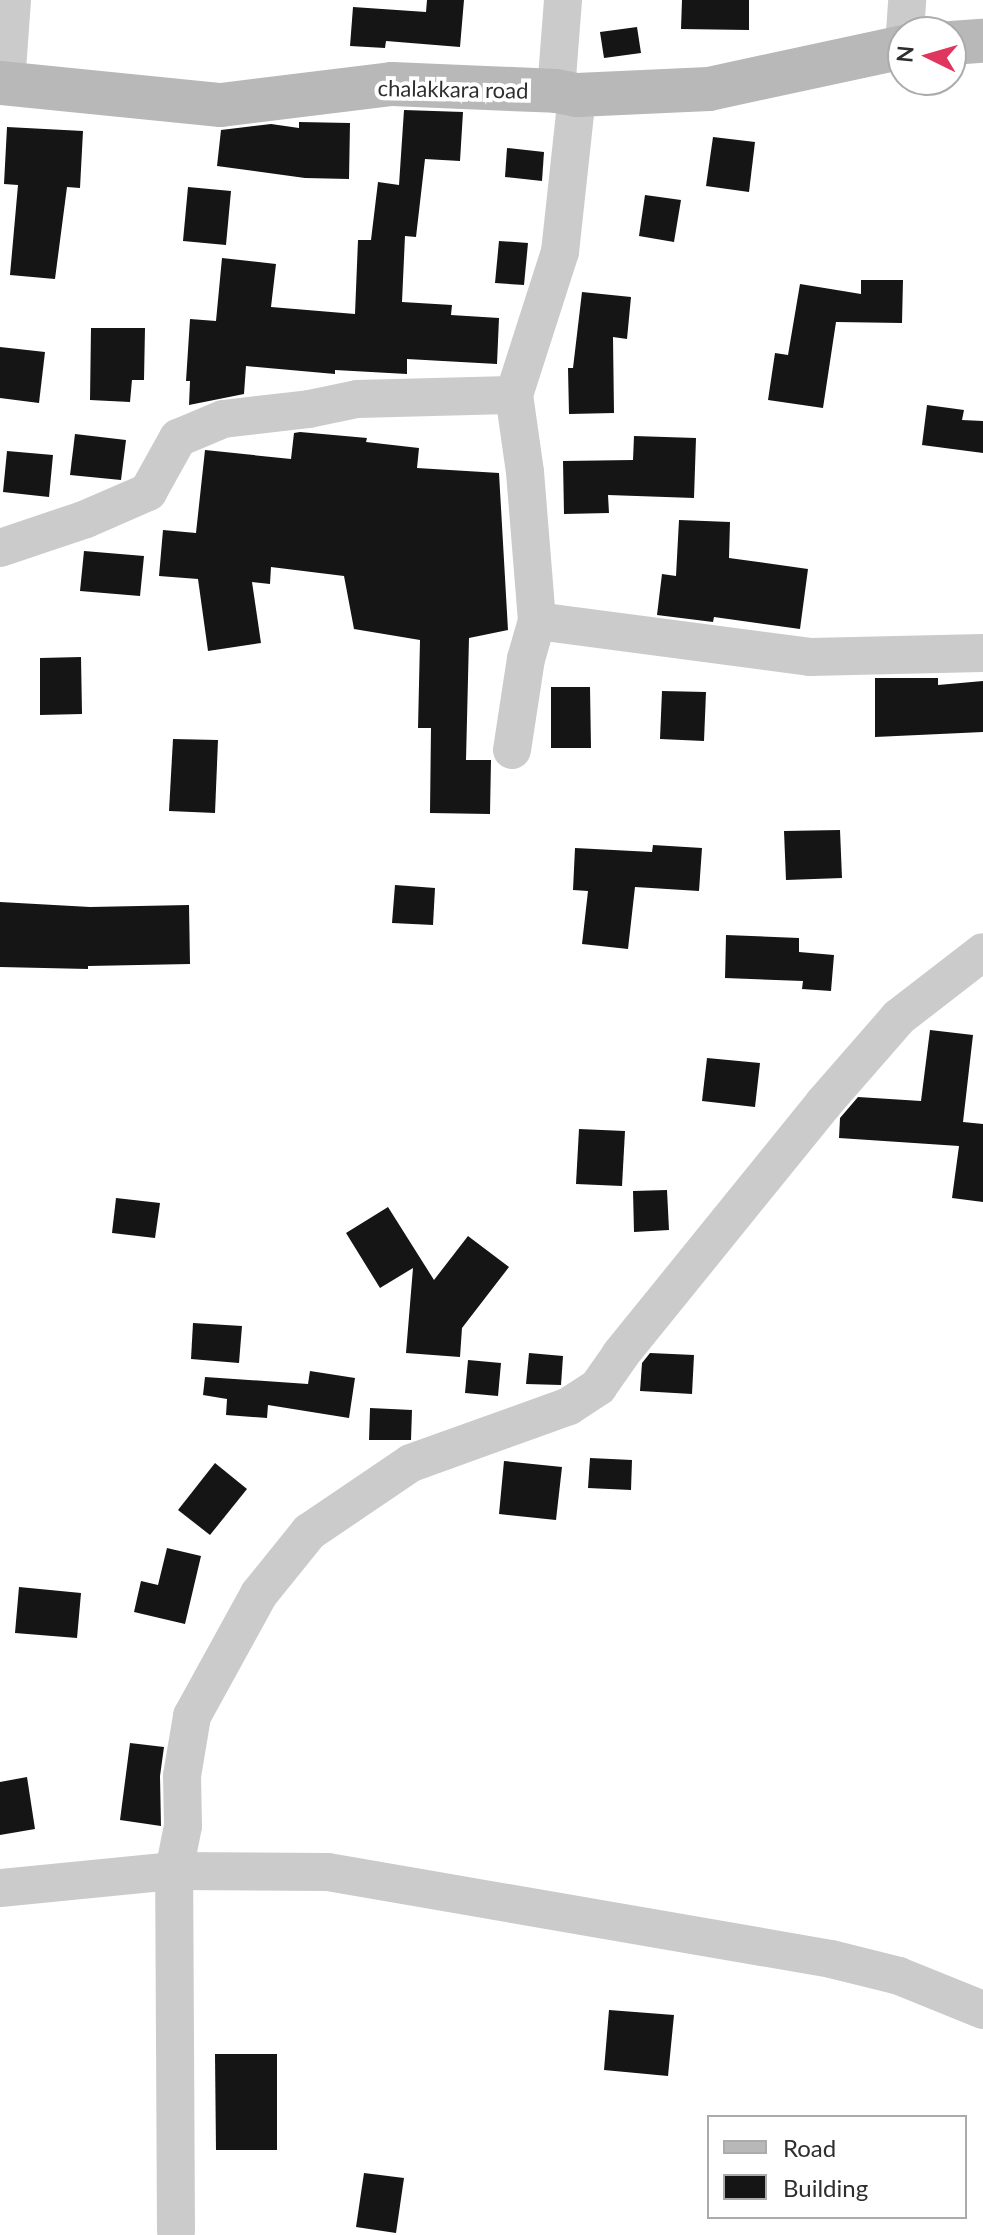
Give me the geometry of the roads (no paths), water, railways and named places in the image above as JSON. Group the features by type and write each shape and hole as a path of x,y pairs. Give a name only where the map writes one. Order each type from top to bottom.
{"main road":[{"name":"chalakkara road","path":"3,84 221,105 392,84 566,93 709,89 887,50"}],"street":[{"path":"3,84 12,0"},
{"path":"512,750 526,659 537,621 525,472 514,395 560,252 566,93 563,0"},
{"path":"0,548 86,519 148,492 178,438 223,419 309,409 357,399 514,395"},
{"path":"537,621 810,657 983,653"},
{"path":"176,2231 174,1871 183,1826 182,1776 192,1716 259,1594 309,1532 411,1463 569,1406 598,1387 620,1355 824,1103 899,1017 983,952"},
{"path":"0,1888 174,1871 328,1872 831,1959 899,1976 983,2010"}]}
